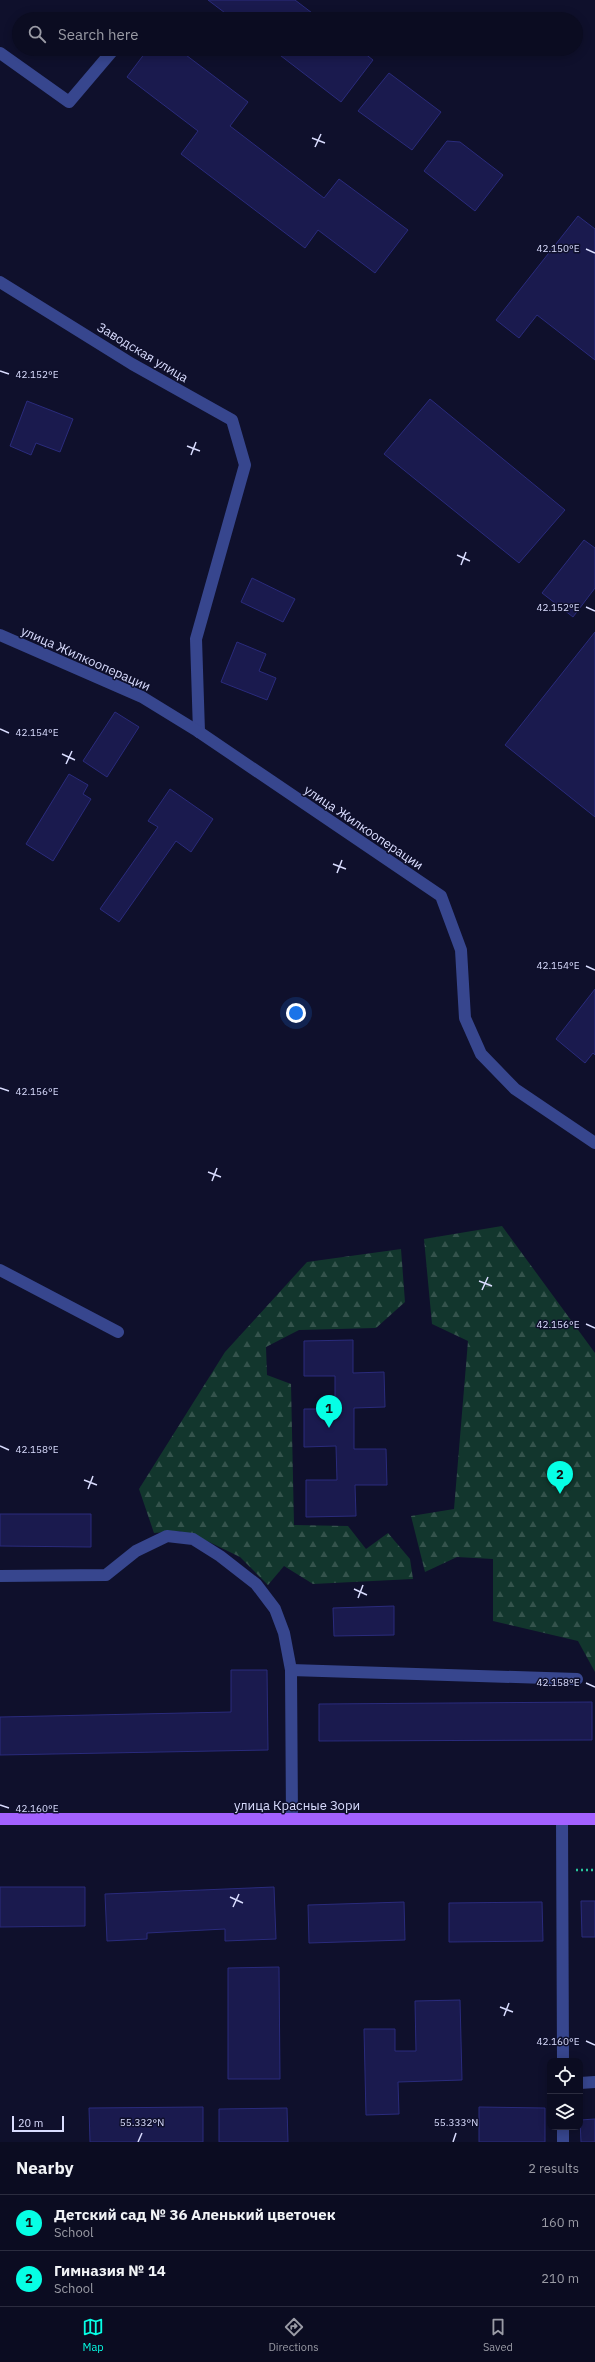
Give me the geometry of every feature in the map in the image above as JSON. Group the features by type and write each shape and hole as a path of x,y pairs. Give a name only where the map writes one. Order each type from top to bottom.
{"main road":[{"name":"улица Красные Зори","path":"0,1819 595,1819"}],"street":[{"path":"0,53 69,102 108,56"},
{"name":"Заводская улица","path":"0,282 132,364 232,420 245,465 196,639 199,732"},
{"name":"улица Жилкооперации","path":"0,635 142,697 199,732 441,896 460,950 465,1018 481,1054 514,1089 595,1143"},
{"path":"0,1270 118,1332"},
{"path":"0,1576 106,1575 136,1551 167,1536 193,1539 220,1556 256,1584 276,1610 284,1633 291,1670 292,1819"},
{"path":"291,1670 577,1679"},
{"path":"562,1819 563,2058"},
{"path":"583,2083 595,2082"},
{"path":"563,2130 564,2142"}],"green space":[{"path":"502,1226 595,1353 595,1672 578,1641 493,1621 493,1559 457,1557 425,1572 411,1516 454,1509 468,1341 432,1324 424,1239"},
{"path":"401,1249 405,1302 376,1328 299,1330 266,1347 267,1375 291,1384 294,1525 348,1526 366,1549 388,1533 410,1559 413,1579 313,1584 284,1566 268,1585 240,1557 203,1539 179,1531 154,1533 139,1489 225,1352 307,1262"}],"building":[{"path":"208,0 295,0 311,12 224,12"},
{"path":"143,56 187,56 248,102 230,126 324,198 339,179 408,230 375,273 318,230 305,248 181,154 198,131 127,77"},
{"path":"281,56 368,56 373,60 341,102"},
{"path":"389,73 441,112 412,150 358,111"},
{"path":"447,141 460,142 503,175 475,211 424,171"},
{"path":"578,216 595,229 595,360 537,315 519,338 496,320"},
{"path":"430,399 565,510 519,563 384,454"},
{"path":"27,401 73,419 60,452 36,443 31,455 10,446"},
{"path":"584,540 595,548 595,588 573,617 542,593"},
{"path":"252,578 295,599 283,622 241,602"},
{"path":"595,632 595,817 505,745"},
{"path":"237,642 266,654 259,671 276,678 267,700 221,682"},
{"path":"115,712 139,727 107,777 83,761"},
{"path":"69,774 88,785 83,794 91,799 53,861 26,844"},
{"path":"170,789 213,819 191,852 176,841 119,922 100,909 158,827 148,821"},
{"path":"595,989 595,1055 593,1053 585,1063 556,1039"},
{"path":"353,1340 353,1373 384,1372 385,1407 354,1408 354,1449 386,1449 387,1485 355,1485 356,1516 306,1517 306,1480 337,1480 336,1446 304,1447 304,1409 335,1409 335,1376 304,1376 304,1341"},
{"path":"0,1514 91,1514 91,1547 0,1546"},
{"path":"394,1606 394,1635 334,1636 333,1608"},
{"path":"231,1670 267,1670 268,1750 0,1755 0,1717 231,1712"},
{"path":"592,1702 592,1740 319,1741 319,1704"},
{"path":"0,1887 85,1887 85,1926 0,1927"},
{"path":"274,1887 276,1939 225,1941 225,1929 147,1933 147,1939 107,1941 105,1894"},
{"path":"581,1901 595,1901 595,1937 582,1937"},
{"path":"404,1902 405,1940 309,1943 308,1905"},
{"path":"542,1902 543,1941 449,1942 449,1903"},
{"path":"279,1967 280,2079 228,2079 228,1968"},
{"path":"460,2000 462,2080 398,2082 399,2114 366,2115 364,2029 395,2029 395,2051 416,2051 415,2001"},
{"path":"203,2107 203,2142 90,2142 89,2108"},
{"path":"479,2107 545,2108 545,2142 479,2142"},
{"path":"287,2108 288,2142 219,2142 219,2109"},
{"path":"595,2119 595,2142 581,2142 580,2130 583,2130 583,2120"}],"place":[{"name":"Детский сад № 36 Аленький цветочек","path":"329,1428"},
{"name":"Гимназия № 14","path":"560,1494"}]}
